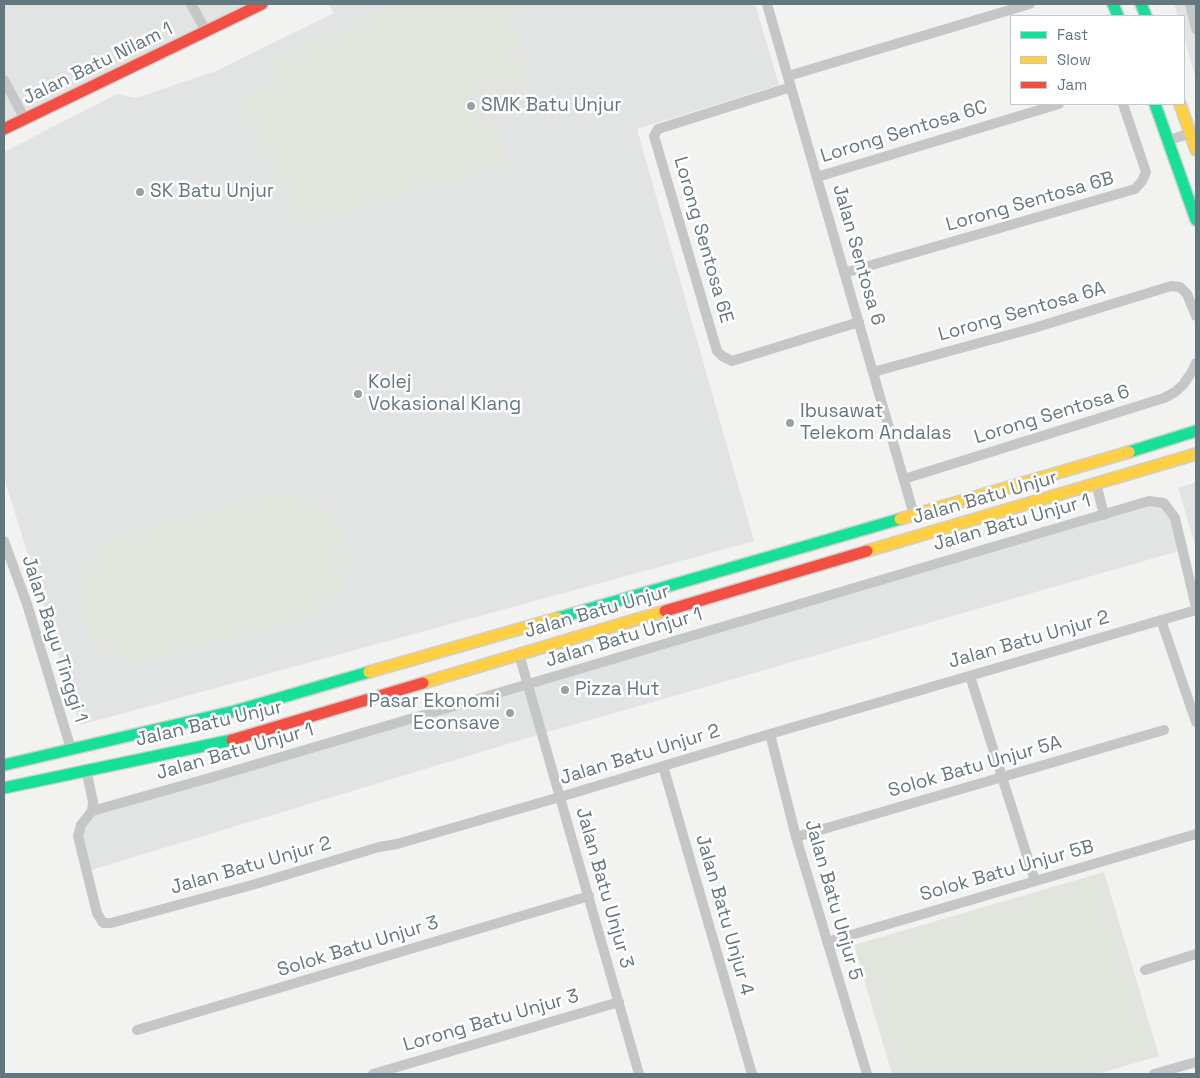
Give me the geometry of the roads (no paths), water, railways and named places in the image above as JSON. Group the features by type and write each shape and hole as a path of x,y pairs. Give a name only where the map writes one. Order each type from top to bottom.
{"main road":[{"name":"Jalan Batu Nilam 1","path":"4,129 262,4"},
{"path":"1155,105 1196,220"},
{"path":"1180,105 1193,132 1196,150"},
{"name":"Jalan Batu Unjur","path":"4,765 235,711 914,515 1196,431"},
{"name":"Jalan Batu Unjur","path":"4,788 86,769 246,737 519,654 1196,454"},
{"path":"490,638 512,644 519,654"}],"street":[{"path":"191,4 206,31"},
{"name":"Jalan Sentosa 6","path":"767,4 914,515"},
{"path":"788,76 1030,4"},
{"path":"1190,4 1196,29"},
{"path":"4,80 25,119"},
{"name":"Lorong Sentosa 6E","path":"791,87 658,128 654,136 716,351 732,361 859,322"},
{"name":"Lorong Sentosa 6C","path":"817,177 1056,105"},
{"name":"Lorong Sentosa 6B","path":"844,273 1135,189 1142,181 1146,172 1123,105"},
{"path":"1169,140 1193,132"},
{"name":"Lorong Sentosa 6A","path":"873,372 1034,328 1171,286 1180,287 1187,294 1196,316"},
{"name":"Lorong Sentosa 6","path":"904,479 1164,398 1175,392 1183,384 1196,363"},
{"path":"1096,483 1104,514"},
{"name":"Jalan Batu Unjur 1","path":"92,811 528,685 1149,501 1164,503 1176,518 1196,609"},
{"name":"Jalan Bayu Tinggi 1","path":"4,541 27,604 71,749"},
{"name":"Jalan Batu Unjur 2","path":"92,811 81,825 78,836 97,914 103,923 111,923 244,888 379,847 397,844 560,797 1196,609"},
{"path":"1161,620 1196,722"},
{"name":"Jalan Batu Unjur 3","path":"519,654 639,1074"},
{"path":"970,676 1035,881"},
{"name":"Solok Batu Unjur 5A","path":"796,837 1164,730"},
{"name":"Jalan Batu Unjur 5","path":"770,734 796,837 866,1074"},
{"name":"Jalan Batu Unjur 4","path":"663,766 752,1074"},
{"path":"86,769 93,802 92,811"},
{"name":"Solok Batu Unjur 5B","path":"827,942 1196,834"},
{"name":"Solok Batu Unjur 3","path":"137,1030 589,896"},
{"path":"1145,970 1196,954"},
{"name":"Lorong Batu Unjur 3","path":"373,1074 619,1002"},
{"path":"1154,1074 1196,1062"}],"place":[{"name":"SMK Batu Unjur","path":"471,106"},
{"name":"SK Batu Unjur","path":"140,192"},
{"name":"Kolej Vokasional Klang","path":"358,394"},
{"name":"Ibusawat Telekom Andalas","path":"790,423"},
{"name":"Pizza Hut","path":"565,690"},
{"name":"Pasar Ekonomi Econsave","path":"510,713"}]}
